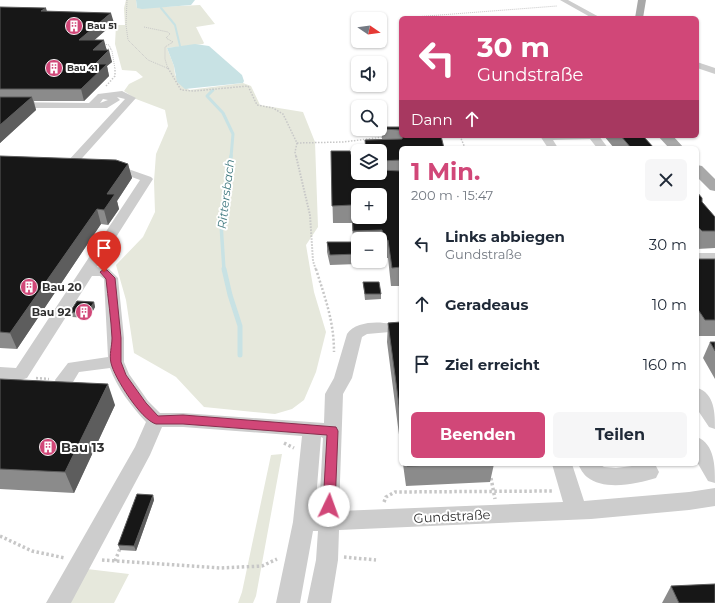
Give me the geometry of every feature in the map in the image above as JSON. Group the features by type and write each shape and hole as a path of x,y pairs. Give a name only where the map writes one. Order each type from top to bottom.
{"main road":[{"path":"639,16 642,0"},
{"path":"667,138 675,146"},
{"path":"699,171 715,187"}],"street":[{"path":"563,0 593,16"},
{"path":"699,66 715,71"},
{"path":"71,164 131,98 122,94 101,96 91,106"},
{"path":"0,106 91,106 107,105 115,100 113,98 101,96"},
{"path":"594,138 601,146"},
{"path":"55,164 86,165"},
{"path":"0,373 21,374 86,271 147,179 109,165 102,165"},
{"path":"359,180 360,183 399,182"},
{"path":"699,257 715,257"},
{"path":"86,271 104,272 111,278 116,338 116,362 121,376 142,406 156,420 183,420 332,431"},
{"path":"319,603 327,560 334,394 343,378 355,334 364,329 384,328"},
{"path":"98,393 76,392 65,385 64,380 74,368 85,365 116,362"},
{"path":"699,397 715,422"},
{"path":"58,603 143,450 156,420"},
{"path":"288,603 304,522 312,430"},
{"path":"699,449 715,475"},
{"path":"563,466 573,501"},
{"path":"589,466 590,469 601,476 609,477 649,472"},
{"name":"Gundstraße","path":"304,522 379,519 573,501 689,501 715,497"}],"path":[{"path":"127,0 126,26 128,40 148,60 168,68"},
{"path":"427,16 573,5"},
{"path":"144,27 168,32 170,34 166,38 173,42 165,46 164,52 168,68 181,90 248,86 257,105 273,108 282,114 297,143 295,152 310,215 313,260 330,311 334,334 333,349 335,355"},
{"path":"101,44 109,45 111,49 115,76 100,93 101,96"},
{"path":"101,49 111,49"},
{"path":"297,143 344,142 385,137"},
{"path":"278,442 292,446 297,452"},
{"path":"491,478 493,491"},
{"path":"379,519 386,497 395,492 493,491 573,501"},
{"path":"0,536 32,551 48,555 83,559 221,568 262,566 284,557"},
{"path":"342,556 376,560"}],"shaded area":[{"path":"126,0 136,0 137,8 200,5 215,24 196,27 204,43 203,44 167,48 174,66 175,75 189,90 243,83 251,86 260,105 303,112 315,142 318,227 306,245 314,292 326,332 316,372 304,400 292,409 275,414 204,407 176,377 134,353 126,300 116,265 143,237 155,212 154,181 156,154 168,126 165,110 136,99 124,91 129,84 143,77 136,71 122,70 115,44 116,25 125,25 124,8"},
{"path":"282,454 256,596 253,603 238,603 242,592 271,455"},
{"path":"87,569 129,574 114,603 69,603"}],"water":[{"path":"136,0 195,0 191,5 142,9 137,8"},
{"path":"195,44 209,46 242,75 244,81 243,83 185,89 177,82 174,66 167,48"}],"building":[{"path":"0,7 46,8 41,11 111,13 79,40 104,40 93,50 109,50 95,64 107,64 81,89 0,89"},
{"path":"0,97 32,97 0,125"},
{"path":"387,127 399,127 399,130 387,129"},
{"path":"442,138 444,146 399,146 399,160 387,161 387,144 365,144 365,140"},
{"path":"623,138 645,138 652,146 629,146"},
{"path":"331,151 350,151 351,180 387,180 387,170 399,171 399,267 392,268 387,232 382,232 382,230 353,231 353,224 387,224 387,188 351,188 351,205 332,206"},
{"name":"Bau 20","path":"0,156 116,160 128,164 107,194 115,194 104,210 97,209 10,333 0,332"},
{"path":"699,194 702,198 702,202 715,217 715,231 702,231 699,228"},
{"path":"327,242 351,242 351,254 330,255"},
{"path":"699,259 715,259 715,320 705,320 699,311"},
{"path":"363,282 379,282 381,294 365,294"},
{"path":"77,301 94,302 87,313 70,312"},
{"path":"399,322 399,405 388,323"},
{"path":"710,342 715,342 715,351"},
{"name":"Bau 13","path":"0,379 108,384 65,472 0,469"},
{"path":"137,494 153,495 134,546 118,545"},
{"path":"715,584 715,603 679,603 671,586"}],"waterway":[{"name":"Rittersbach","path":"161,8 175,25 180,46"},
{"name":"Rittersbach","path":"213,90 207,96 223,113 233,134 231,157"},
{"name":"Rittersbach","path":"224,270 221,224 231,156"},
{"name":"Rittersbach","path":"224,269 230,295 240,326 240,355"}],"place":[{"name":"Bau 51","path":"74,26"},
{"name":"Bau 41","path":"54,68"},
{"name":"Bau 20","path":"29,287"},
{"name":"Bau 92","path":"84,312"},
{"name":"Bau 13","path":"48,447"}],"route":[{"path":"104,272 111,278 116,338 116,362 121,376 142,406 156,420 183,420 332,431 329,506"}]}
